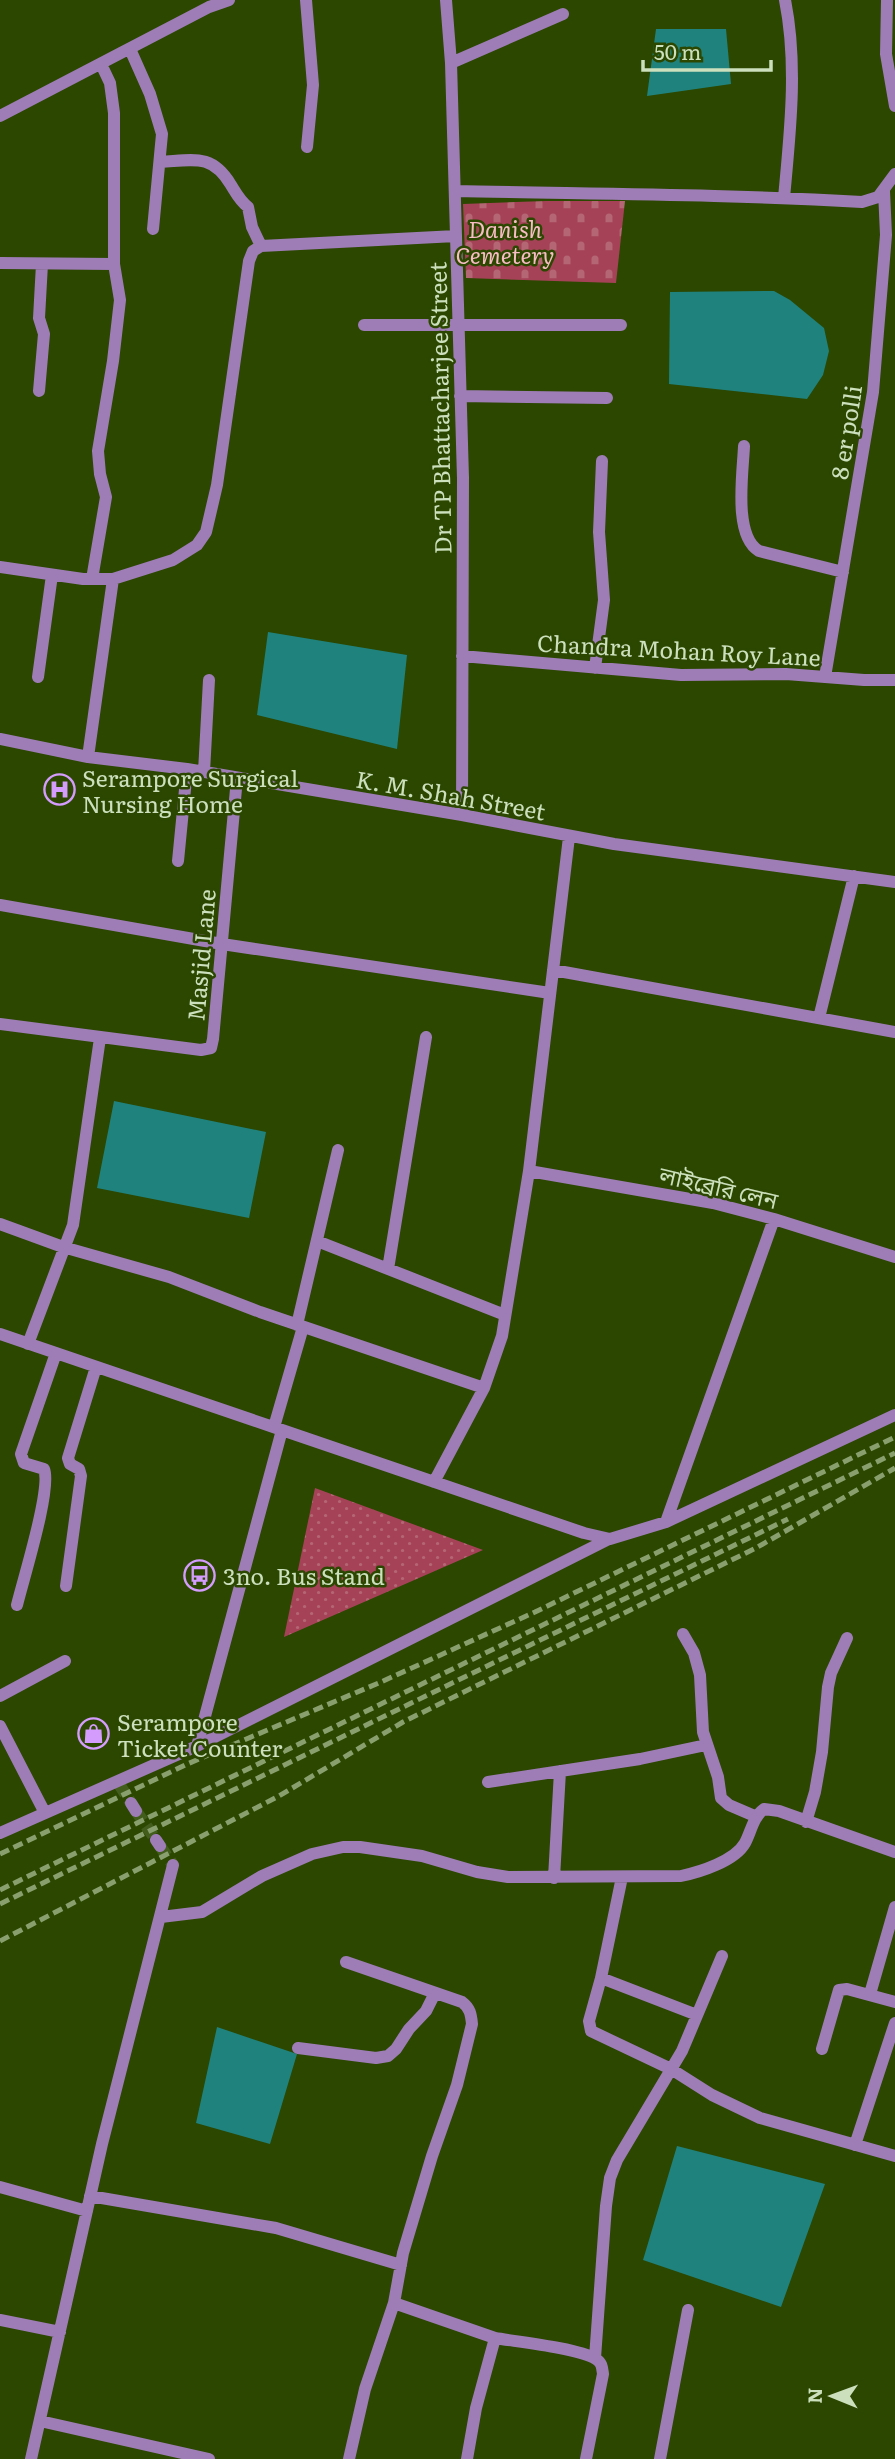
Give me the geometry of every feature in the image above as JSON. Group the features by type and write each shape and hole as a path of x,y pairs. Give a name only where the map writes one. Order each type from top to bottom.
{"street":[{"path":"0,116 229,0"},
{"path":"306,0 313,85 307,147"},
{"name":"Dr TP Bhattacharjee Street","path":"446,0 451,62 463,478 462,815"},
{"path":"784,198 791,125 792,56 792,38 785,0"},
{"path":"887,0 886,54 895,106"},
{"path":"451,62 563,14"},
{"path":"130,49 150,94 162,134 153,229"},
{"path":"92,579 106,497 98,451 120,300 114,264 114,113 110,83 101,64"},
{"path":"160,162 202,160 220,169 242,203 248,207 252,227 261,246"},
{"path":"455,191 862,202 878,197 895,174"},
{"name":"8 er polli","path":"825,677 873,392 886,234 884,191"},
{"path":"0,567 52,575 113,579 173,560 191,551 206,532 217,485 249,261 253,251 261,246 456,236"},
{"path":"0,263 114,264"},
{"path":"39,391 44,334 39,318 42,264"},
{"path":"364,325 621,325"},
{"path":"460,396 607,398"},
{"path":"744,446 743,525 750,544 759,551 843,572"},
{"path":"595,668 604,600 599,532 602,461"},
{"path":"38,677 52,575"},
{"path":"88,757 113,579"},
{"name":"Chandra Mohan Roy Lane","path":"462,656 681,675 786,674 895,680"},
{"path":"204,772 209,680"},
{"name":"K. M. Shah Street","path":"0,739 88,757 187,769 462,815 569,837 895,882"},
{"path":"178,860 187,769"},
{"name":"Masjid Lane","path":"0,1024 201,1050 211,1048 237,778"},
{"path":"434,1482 484,1388 502,1336 530,1171 569,837"},
{"path":"819,1017 854,876"},
{"path":"0,905 222,944 550,993"},
{"path":"553,970 895,1031"},
{"path":"388,1269 425,1037"},
{"path":"28,1344 73,1225 100,1038"},
{"path":"197,1746 278,1429 338,1150"},
{"name":"লাইব্রেরি লেন","path":"530,1171 713,1203 895,1257"},
{"path":"666,1522 774,1219"},
{"path":"0,1224 63,1247 169,1277 300,1326 484,1388"},
{"path":"317,1241 505,1315"},
{"path":"0,1334 584,1533 610,1539"},
{"path":"17,1605 46,1476 44,1469 23,1461 22,1450 56,1353"},
{"path":"66,1586 81,1476 79,1469 70,1464 68,1458 96,1367"},
{"path":"0,1833 197,1746 610,1539 666,1522 895,1415"},
{"path":"683,1634 694,1653 700,1675 701,1718 723,1802 757,1817"},
{"path":"806,1822 822,1752 825,1706 831,1673 847,1638"},
{"path":"0,1696 65,1661"},
{"path":"0,1726 45,1813"},
{"path":"488,1782 640,1759 706,1745"},
{"path":"554,1878 560,1771"},
{"path":"161,1917 202,1912 262,1876 312,1854 343,1847 422,1856 500,1876 681,1876 729,1859 744,1844 761,1811 768,1810 895,1852"},
{"path":"31,2459 90,2196 174,1866"},
{"path":"622,1877 589,2021 591,2031 671,2069 712,2095 760,2118 895,2156"},
{"path":"870,1994 895,1907"},
{"path":"595,2358 610,2178 617,2160 681,2051 722,1956"},
{"path":"346,1962 462,2002 468,2007 472,2024 457,2085 432,2156 401,2265 394,2303 365,2389 349,2459"},
{"path":"601,1978 696,2015"},
{"path":"822,2049 839,1990 848,1989 895,2002"},
{"path":"298,2048 376,2058 388,2056 409,2029 419,2021 435,1993"},
{"path":"855,2145 895,2023"},
{"path":"0,2187 87,2211"},
{"path":"90,2196 276,2228 401,2265"},
{"path":"394,2303 495,2338 595,2358 601,2364 603,2374 586,2459"},
{"path":"660,2459 688,2310"},
{"path":"0,2320 60,2332"},
{"path":"467,2459 476,2408 495,2338"},
{"path":"40,2421 209,2459"}],"green space":[{"name":"Danish Cemetery","path":"625,201 616,283 466,278 463,204"},
{"path":"315,1488 483,1550 284,1637"}],"water":[{"path":"656,29 726,29 731,84 647,96"},
{"path":"774,291 790,300 824,328 829,351 823,375 807,399 669,384 670,292"},
{"path":"268,632 407,655 397,749 257,715"},
{"path":"114,1101 266,1132 249,1218 97,1188"},
{"path":"217,2027 297,2054 270,2144 196,2123"},
{"path":"677,2146 825,2184 781,2307 643,2260"}],"tunnel":[{"path":"119,1784 131,1803"},
{"path":"136,1811 156,1840"},
{"path":"160,1846 173,1865"}],"railway":[{"path":"0,1854 185,1765 381,1682 535,1612 895,1437"},
{"path":"0,1890 895,1453"},
{"path":"0,1941 279,1796 403,1722 756,1548 895,1468"},
{"path":"0,1904 788,1519"}],"place":[{"name":"Serampore Surgical Nursing Home","path":"59,790"},
{"name":"3no. Bus Stand","path":"200,1575"},
{"name":"Serampore Ticket Counter","path":"94,1734"}]}
